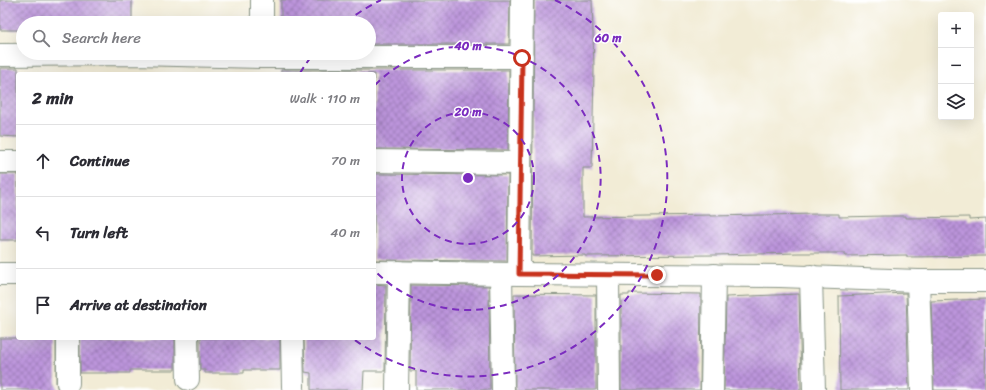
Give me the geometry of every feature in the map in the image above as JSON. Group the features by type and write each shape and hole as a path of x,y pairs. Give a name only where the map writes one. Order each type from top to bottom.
{"street":[{"path":"262,0 262,16"},
{"path":"503,390 510,274 520,163 522,0"},
{"path":"0,56 16,56"},
{"path":"376,56 522,58"},
{"path":"0,162 16,162"},
{"path":"376,162 520,163"},
{"path":"376,272 811,276 918,281 986,281"},
{"path":"397,390 399,272"},
{"path":"0,274 16,274"},
{"path":"608,275 609,390"},
{"path":"712,390 714,275"},
{"path":"811,276 814,390"},
{"path":"918,281 922,390"},
{"path":"68,340 68,383"},
{"path":"187,340 188,379"},
{"path":"292,340 293,387"}],"building":[{"path":"0,0 132,0 132,16 16,16 16,30 0,30"},
{"path":"281,0 510,0 509,44 376,44 376,16 281,16"},
{"path":"534,0 592,0 594,68 592,168 583,168 583,217 839,214 839,217 969,217 969,220 986,219 986,256 907,257 907,255 845,256 845,253 798,253 532,256"},
{"path":"0,68 18,68 18,72 16,72 16,137 0,136"},
{"path":"281,70 509,70 508,150 376,149 376,72 281,72"},
{"path":"0,174 16,174 16,240 0,240"},
{"path":"376,174 508,175 507,261 376,260"},
{"path":"376,284 386,285 385,371 364,371 363,390 311,390 311,373 305,372 304,340 376,340"},
{"path":"411,285 489,286 490,390 416,390 416,371 410,371"},
{"path":"629,293 701,294 700,390 621,390 621,295 629,295"},
{"path":"906,293 909,390 840,390 839,296"},
{"path":"514,294 596,295 596,390 515,390"},
{"path":"799,294 801,390 724,390 726,297"},
{"path":"986,299 985,390 934,390 931,301"},
{"path":"0,338 16,338 16,340 56,340 56,383 58,390 0,390"},
{"path":"80,340 175,340 175,370 130,370 130,373 80,373"},
{"path":"200,340 280,340 280,370 244,370 244,373 205,373 205,370 200,370"}],"route":[{"path":"522,58 519,274 657,275"}]}
